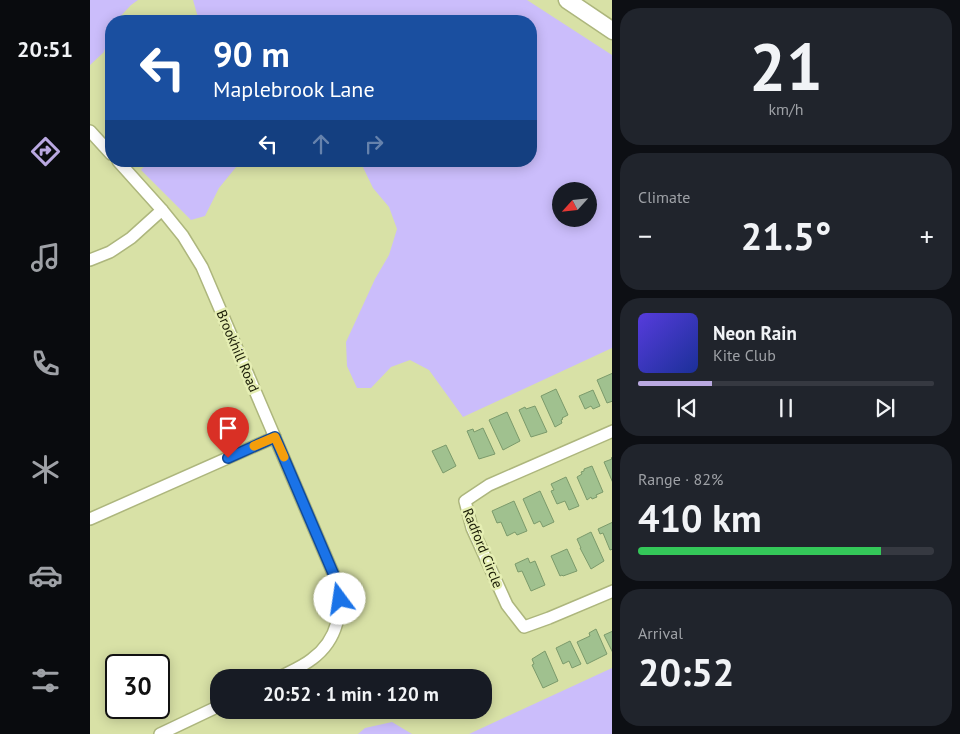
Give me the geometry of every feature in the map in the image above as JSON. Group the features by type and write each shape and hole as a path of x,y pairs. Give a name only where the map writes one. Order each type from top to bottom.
{"street":[{"path":"567,0 612,31"},
{"path":"90,131 105,147"},
{"name":"Brookhill Road","path":"123,167 183,236 202,267 336,580 339,589 340,608 339,618 332,637 319,654 296,669"},
{"path":"90,260 110,252 131,238 162,210"},
{"name":"Radford Circle","path":"612,431 489,485 464,501 472,528 506,605 524,627 612,591"},
{"path":"90,519 275,437"},
{"path":"160,734 210,710"}],"shaded area":[{"path":"90,0 138,0 122,15 105,15 104,52 90,65"},
{"path":"193,0 527,0 612,55 612,348 463,417 429,370 410,360 391,367 371,388 357,388 347,366 346,342 375,279 389,255 397,229 389,207 373,188 363,167 537,167 537,15 197,15"},
{"path":"144,167 236,167 219,188 205,216 191,220 141,170"},
{"path":"612,668 612,734 469,734"},
{"path":"392,722 412,734 358,734 365,728"}],"building":[{"path":"612,373 612,401 607,403 597,380"},
{"path":"556,389 568,415 562,418 562,423 555,427 541,396"},
{"path":"593,390 600,406 593,409 591,406 585,409 579,396"},
{"path":"535,406 547,432 531,437 519,410"},
{"path":"507,412 520,441 503,450 489,420"},
{"path":"483,428 495,454 479,459 467,431 473,429 474,432"},
{"path":"446,445 456,466 443,473 432,451"},
{"path":"612,459 612,481 604,462"},
{"path":"592,466 603,492 596,495 597,497 592,499 591,497 587,500 577,477 582,474 581,472 584,469"},
{"path":"566,477 579,506 569,510 565,501 557,504 551,491 554,490 551,484"},
{"path":"540,491 554,522 543,527 540,521 534,524 523,499"},
{"path":"514,501 527,531 517,535 515,532 507,536 501,522 497,523 492,511"},
{"path":"612,522 612,549 610,550 603,533 600,534 598,529"},
{"path":"591,532 604,561 591,569 577,539"},
{"path":"567,549 577,571 560,576 551,556"},
{"path":"528,558 530,563 535,561 545,585 531,591 522,571 518,572 515,564"},
{"path":"596,629 607,654 587,664 577,642 590,636 589,633"},
{"path":"612,631 612,651 604,635"},
{"path":"570,641 581,664 572,668 569,661 563,664 556,648"},
{"path":"545,651 558,681 543,688 532,665 534,664 532,659"}],"slow traffic":[{"path":"254,446 275,437 284,457"}],"route":[{"path":"228,458 275,437 336,580 340,599"}]}
